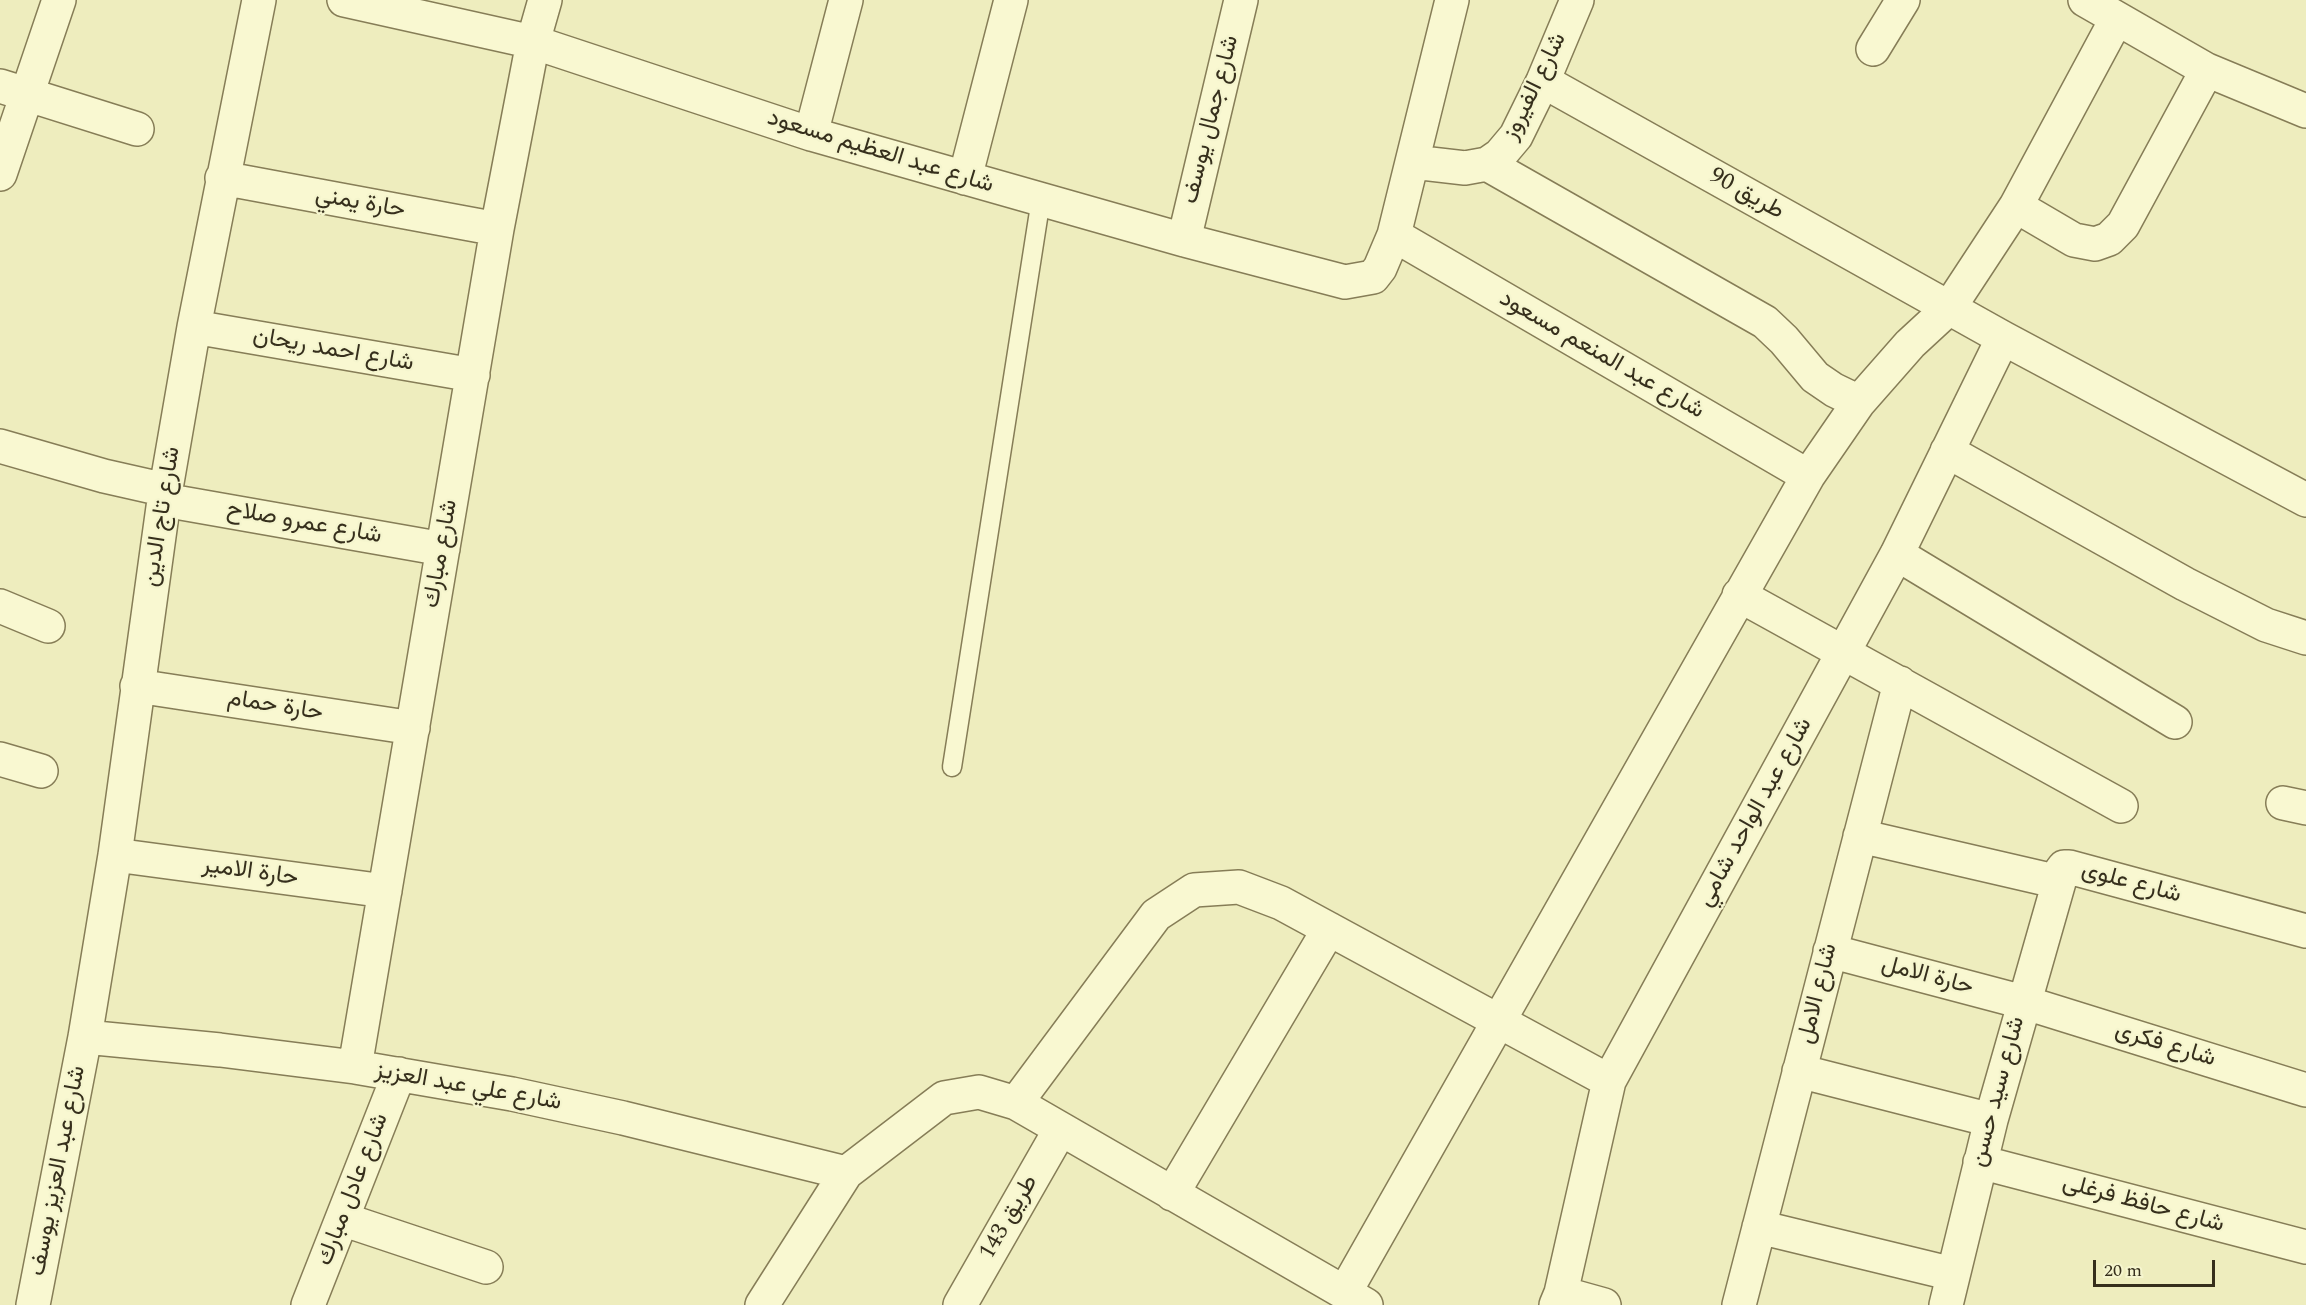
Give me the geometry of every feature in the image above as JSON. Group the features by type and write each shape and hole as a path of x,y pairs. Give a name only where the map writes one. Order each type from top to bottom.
{"street":[{"path":"0,174 14,90 59,0"},
{"name":"شارع تاج الدين","path":"84,1036 115,855 165,495 222,178 259,0"},
{"name":"شارع مبارك","path":"355,1067 497,229 533,42 545,0"},
{"path":"811,134 846,0"},
{"path":"965,178 1011,0"},
{"name":"شارع جمال يوسف","path":"1184,240 1241,0"},
{"path":"1394,235 1452,0"},
{"name":"شارع الفيروز","path":"1413,162 1465,168 1487,164 1500,155 1516,136 1543,81 1577,0"},
{"path":"1873,50 1903,0"},
{"path":"2085,0 2116,20 2207,70 2306,111"},
{"name":"شارع عبد العظيم مسعود","path":"360,2 533,42 811,134 1184,240 1345,282 1373,277 1380,268 1394,235"},
{"path":"762,1305 846,1173 944,1098 978,1092 1016,1103 1355,1299 1498,1022 1808,476 1859,402 1910,344 1949,308 2016,206 2116,20"},
{"path":"2016,206 2074,240 2095,244 2109,239 2123,225 2207,70"},
{"name":"طريق 90","path":"1543,81 2003,338 2306,500"},
{"path":"14,90 137,129"},
{"path":"1487,164 1765,322 1784,339 1815,377 1834,390 1859,402"},
{"name":"حارة يمني","path":"222,178 497,229"},
{"name":"شارع عبد المنعم مسعود","path":"1394,235 1808,476"},
{"name":"شارع احمد ريحان","path":"194,327 473,375"},
{"name":"شارع عبد الواحد شامي","path":"1559,1299 1609,1081 1897,554 2003,338"},
{"name":"شارع عمرو صلاح","path":"0,446 165,495 443,549"},
{"path":"1947,451 2186,584 2266,625 2306,638"},
{"path":"1897,554 2175,722"},
{"path":"1739,595 2121,806"},
{"path":"0,606 48,626"},
{"name":"شارع الامل","path":"1739,1305 1900,683"},
{"name":"حارة حمام","path":"137,686 413,728"},
{"path":"0,759 41,771"},
{"name":"شارع علوى","path":"1860,836 2059,882 2061,871 2064,867 2068,867 2306,931"},
{"name":"حارة الامير","path":"115,855 385,891"},
{"name":"شارع سيد حسن","path":"1946,1305 1991,1120 2059,882"},
{"path":"1016,1103 1156,915 1194,890 1239,887 1281,903 1609,1081"},
{"path":"1172,1194 1329,929"},
{"name":"حارة الامل","path":"1830,951 2023,1002"},
{"name":"شارع فكرى","path":"2023,1002 2306,1090"},
{"name":"شارع علي عبد العزيز","path":"84,1036 355,1067 512,1094 623,1118 846,1173"},
{"name":"شارع عبد العزيز يوسف","path":"33,1305 84,1036"},
{"path":"1799,1071 1991,1120"},
{"name":"شارع عادل مبارك","path":"308,1305 399,1074"},
{"name":"طريق 143","path":"960,1305 1060,1130"},
{"name":"شارع حافظ فرغلى","path":"1980,1162 2306,1247"},
{"path":"342,1219 486,1267"},
{"path":"1759,1227 1953,1274"},
{"path":"1559,1299 1604,1305"}],"lane":[{"path":"952,767 1041,199"}]}
